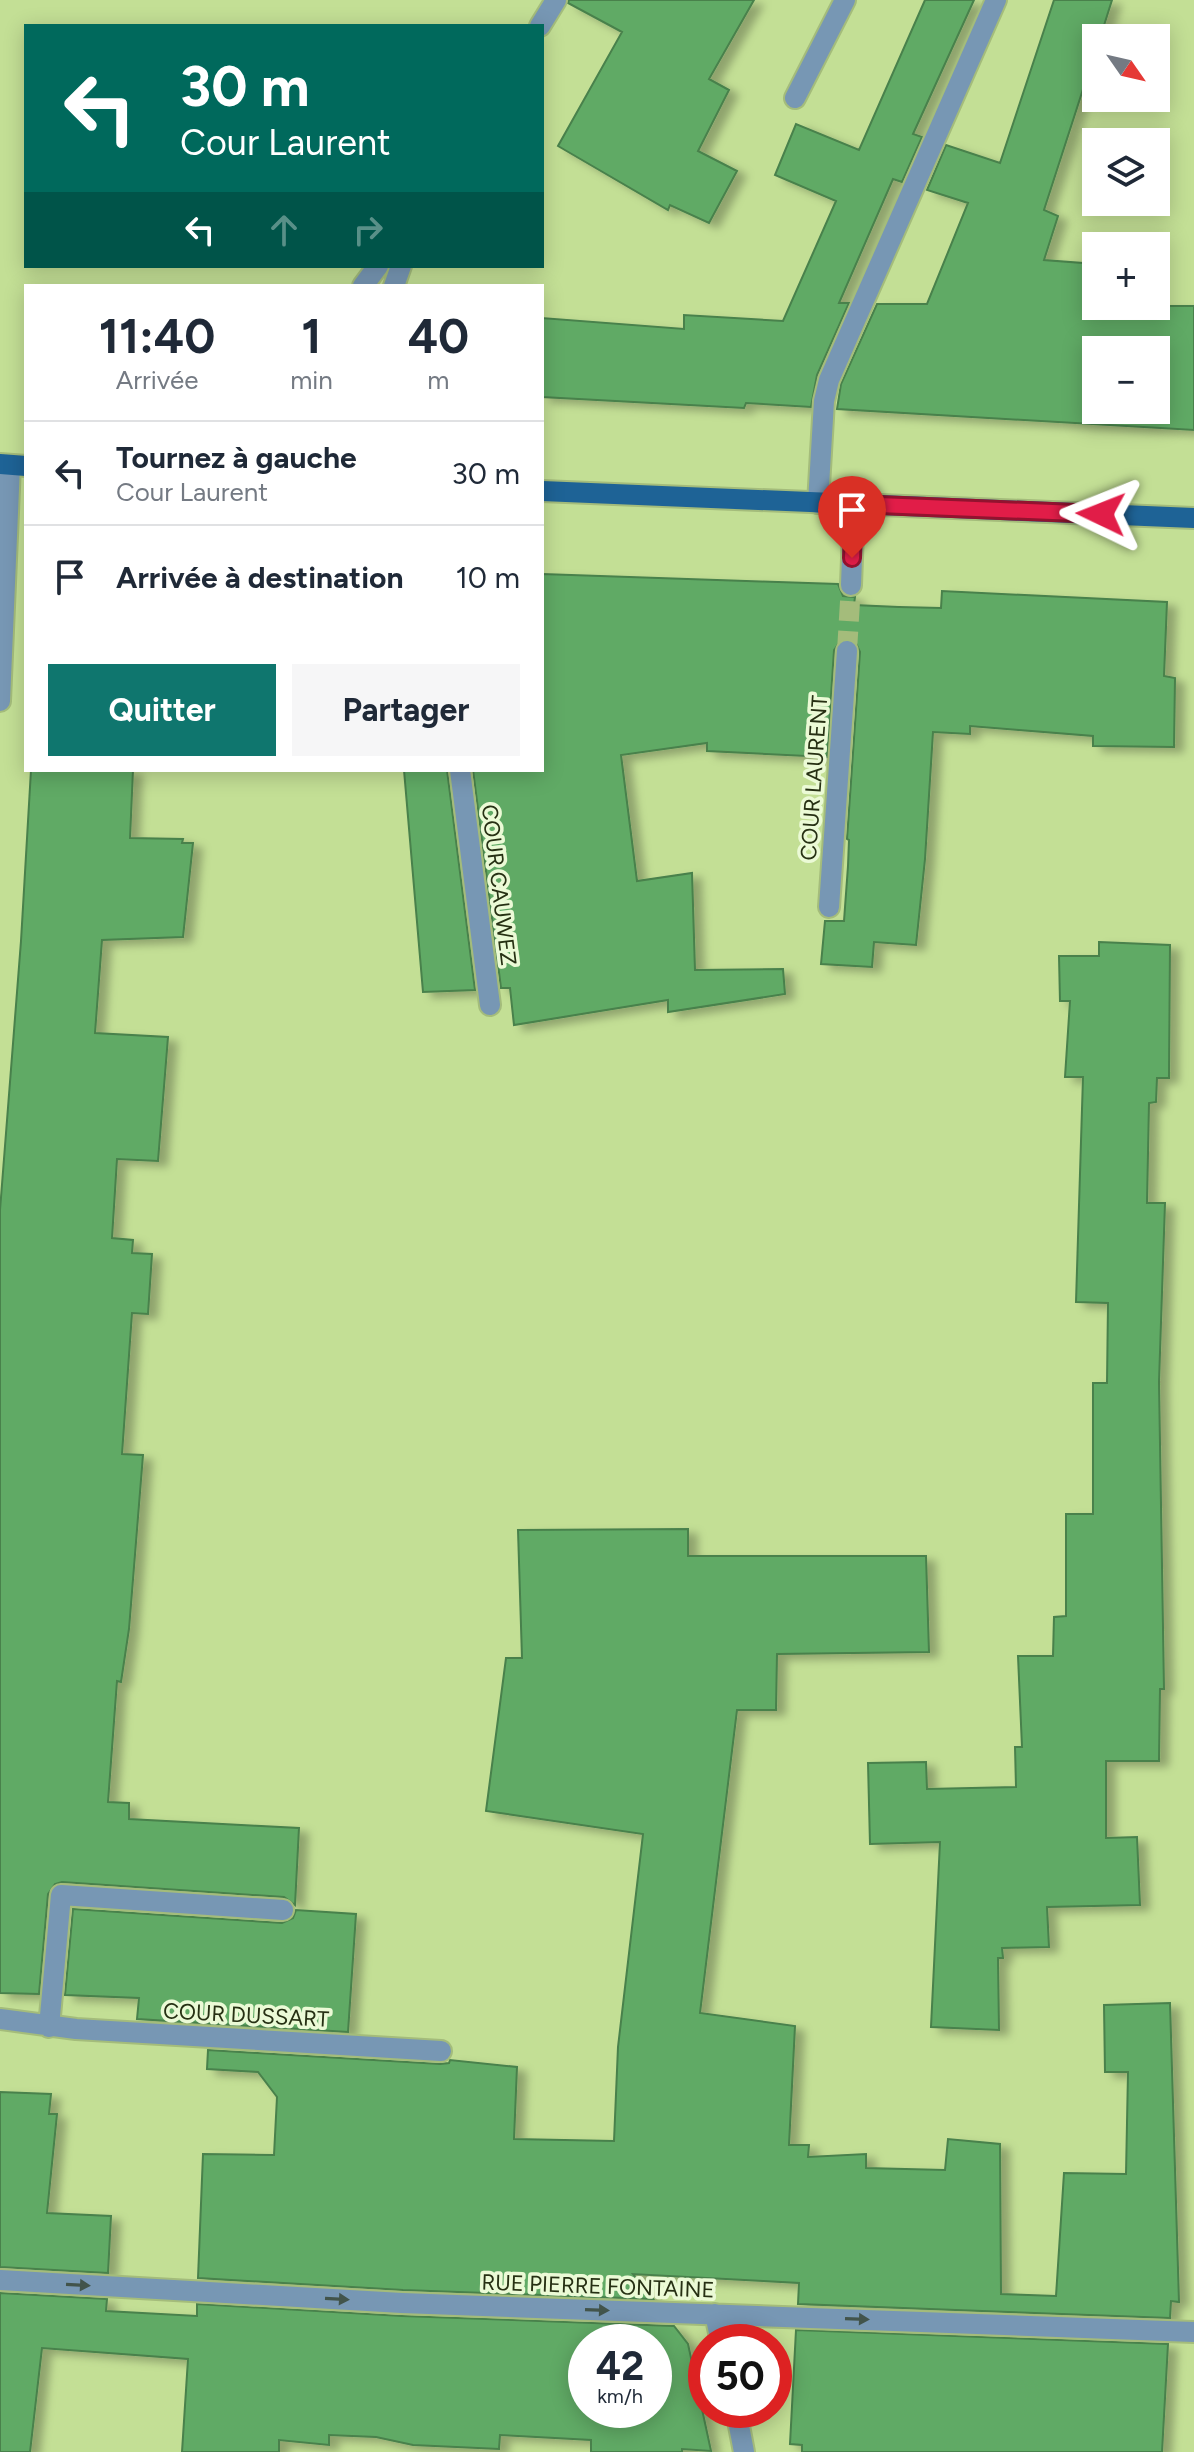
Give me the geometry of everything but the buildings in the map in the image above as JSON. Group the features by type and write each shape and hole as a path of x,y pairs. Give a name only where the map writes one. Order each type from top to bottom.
{"main road":[{"path":"544,491 1194,518"}],"street":[{"path":"541,24 556,0"},
{"path":"795,98 845,0"},
{"path":"818,503 824,401 829,380 996,0"},
{"path":"0,701 12,465"},
{"path":"851,585 854,504"},
{"name":"COUR LAURENT","path":"829,907 847,651"},
{"name":"COUR CAUWEZ","path":"460,772 490,1005"},
{"path":"49,2027 61,1895 283,1910"},
{"name":"COUR DUSSART","path":"0,2019 49,2027 441,2051"},
{"name":"RUE PIERRE FONTAINE","path":"0,2280 402,2303 1194,2332"},
{"path":"715,2314 717,2324"},
{"path":"739,2428 744,2452"}],"tunnel":[{"path":"847,651 851,585"}],"route":[{"path":"852,558 854,504 1101,514"}]}
